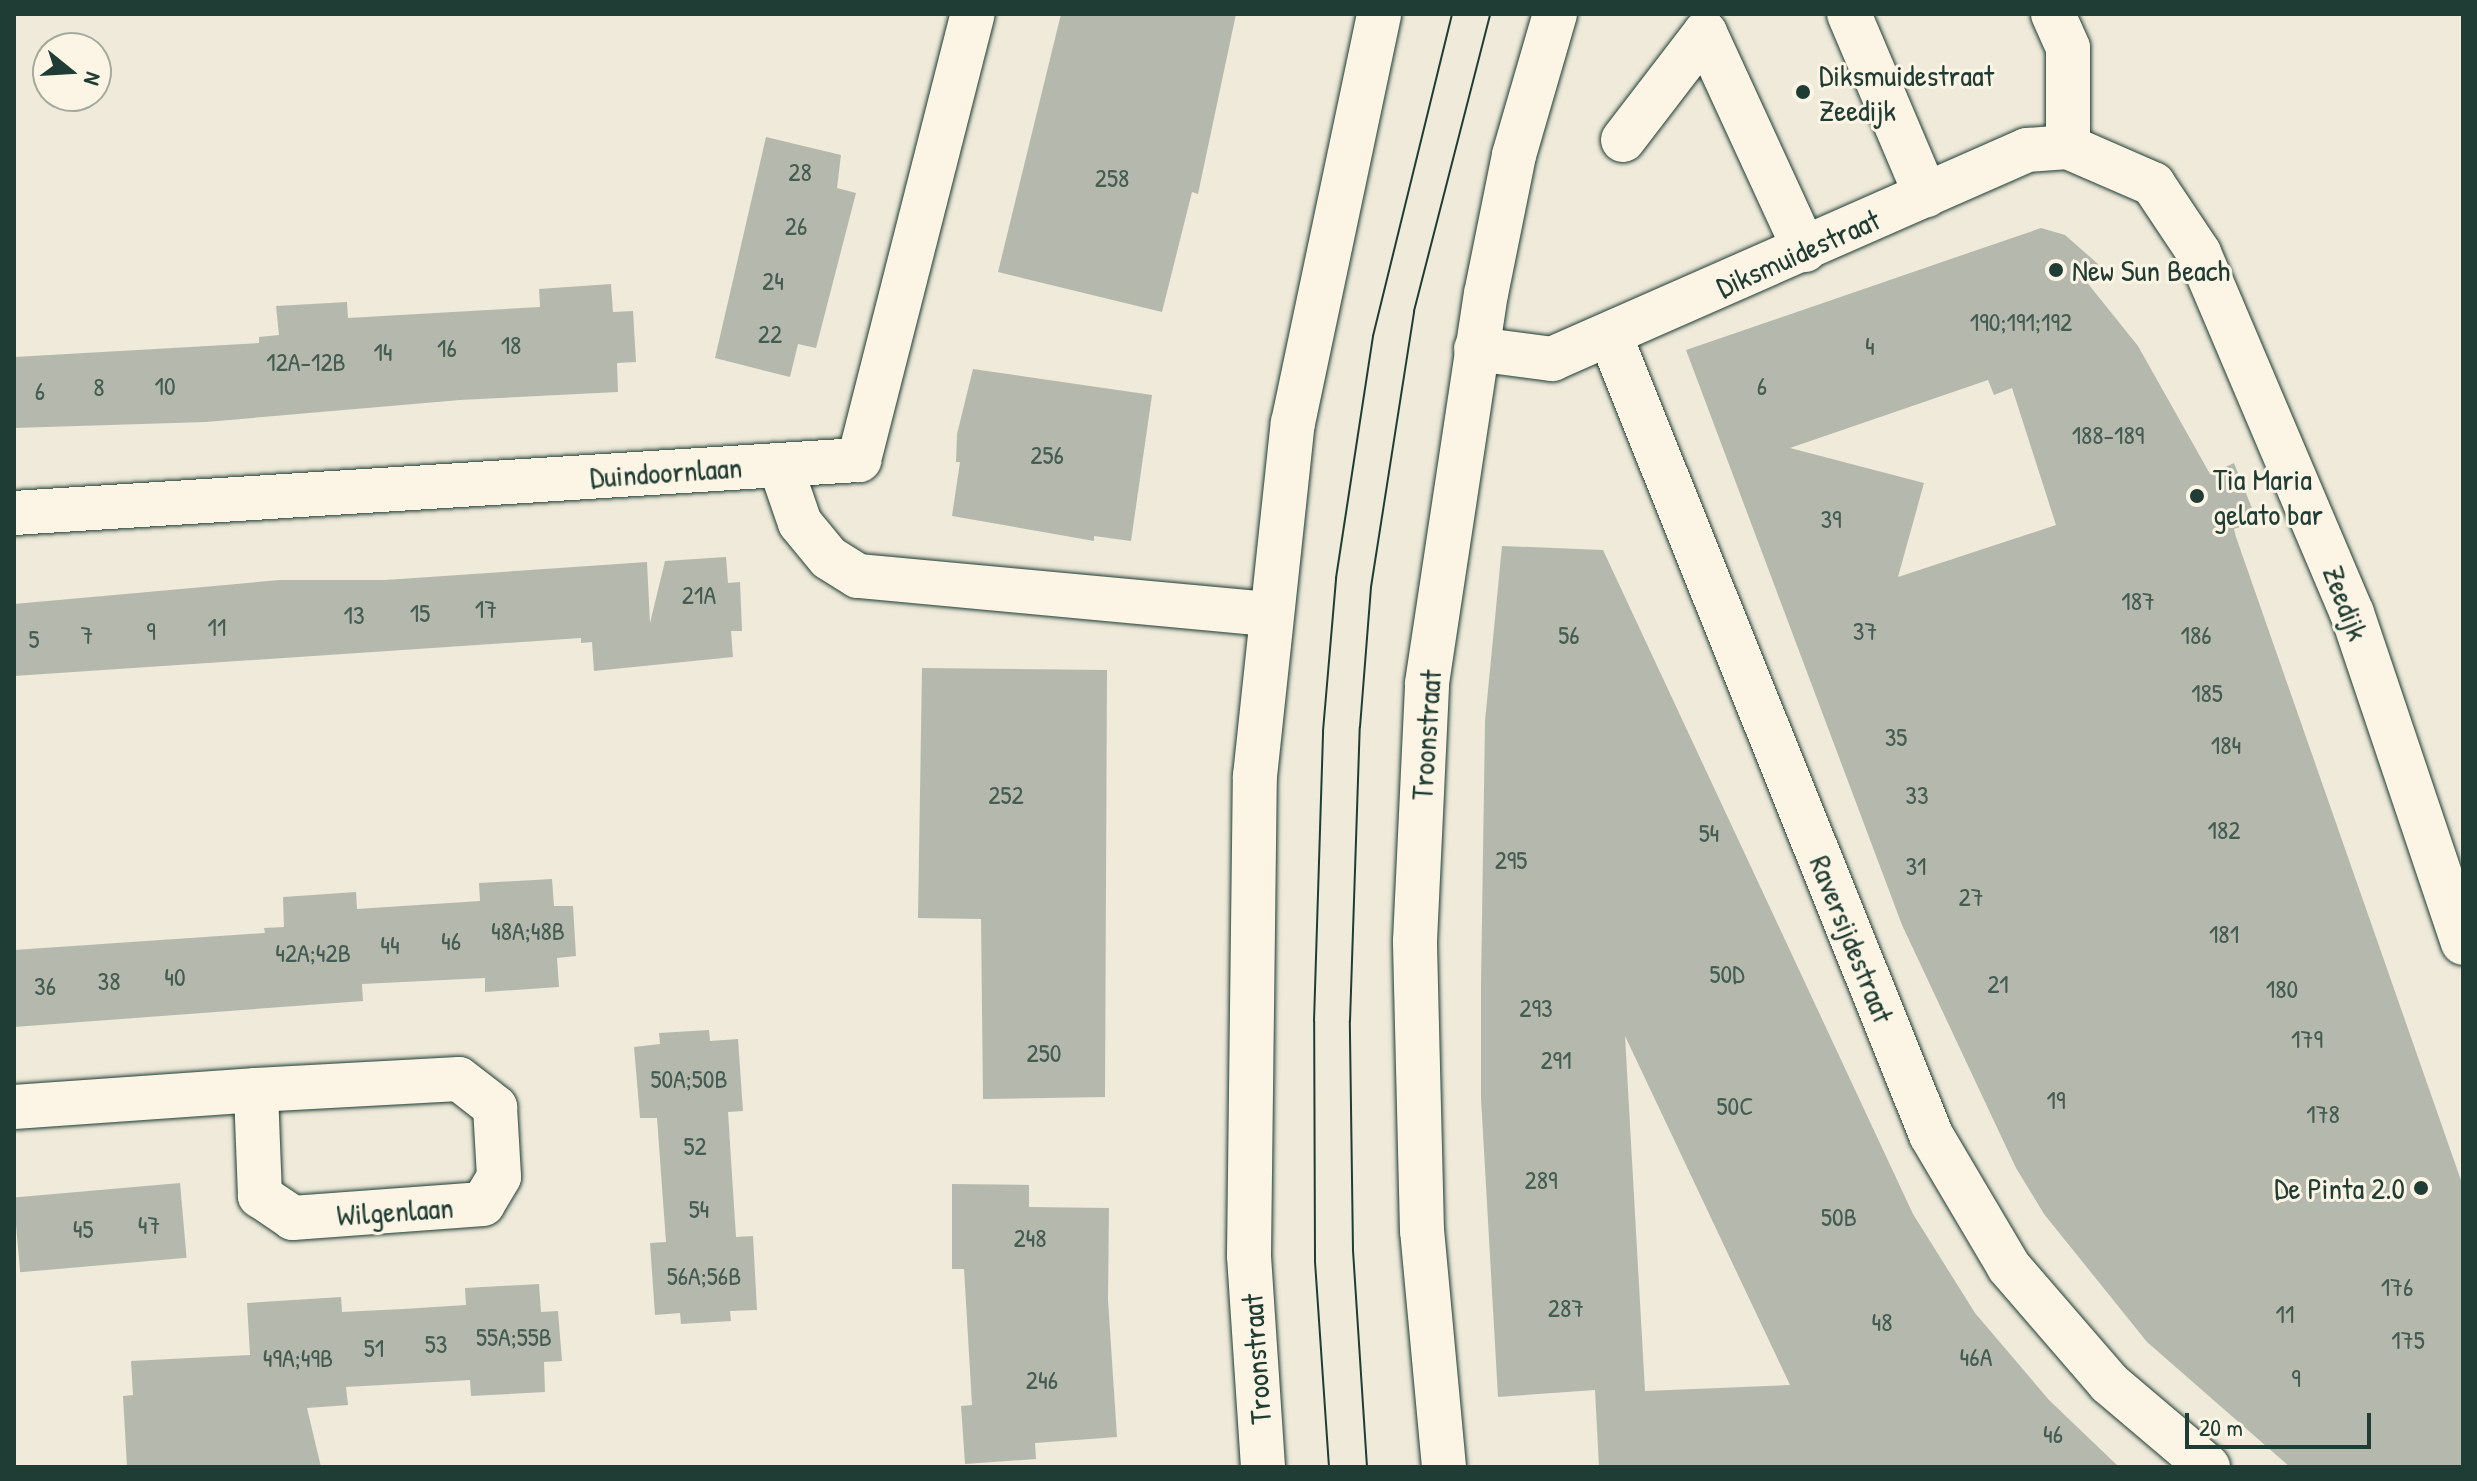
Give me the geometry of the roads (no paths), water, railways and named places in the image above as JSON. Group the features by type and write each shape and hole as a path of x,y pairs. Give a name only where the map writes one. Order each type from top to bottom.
{"street":[{"name":"Duindoornlaan","path":"14,513 859,460 973,14"},
{"name":"Troonstraat","path":"1263,1467 1249,1255 1248,1021 1255,776 1270,614 1293,423 1379,14"},
{"name":"Troonstraat","path":"1444,1467 1422,1231 1415,941 1427,683 1476,349 1514,155 1555,14"},
{"path":"1849,14 1926,195"},
{"path":"2053,14 2068,48 2068,147"},
{"path":"1623,140 1705,33 1805,250"},
{"name":"Diksmuidestraat","path":"1476,349 1552,359 1611,338 2027,150 2068,147 2115,168"},
{"name":"Zeedijk","path":"2115,168 2153,184 2199,253 2352,613 2463,943"},
{"name":"Raversijdestraat","path":"1611,338 1931,1135 2009,1267 2109,1383 2208,1467"},
{"path":"780,465 800,523 829,558 858,576 1270,614"},
{"name":"Wilgenlaan","path":"14,1107 256,1090 459,1079 495,1107 499,1177 483,1204 293,1218 260,1196 256,1090"}],"tram line":[{"path":"1329,1467 1315,1260 1314,1021 1323,731 1336,578 1373,336 1452,14"},
{"path":"1367,1467 1353,1250 1350,1021 1360,727 1371,587 1414,311 1490,14"}],"place":[{"name":"Diksmuidestraat Zeedijk","path":"1803,92"},
{"name":"New Sun Beach","path":"2056,270"},
{"name":"Tia Maria gelato bar","path":"2197,496"},
{"name":"De Pinta 2.0","path":"2421,1188"}]}
